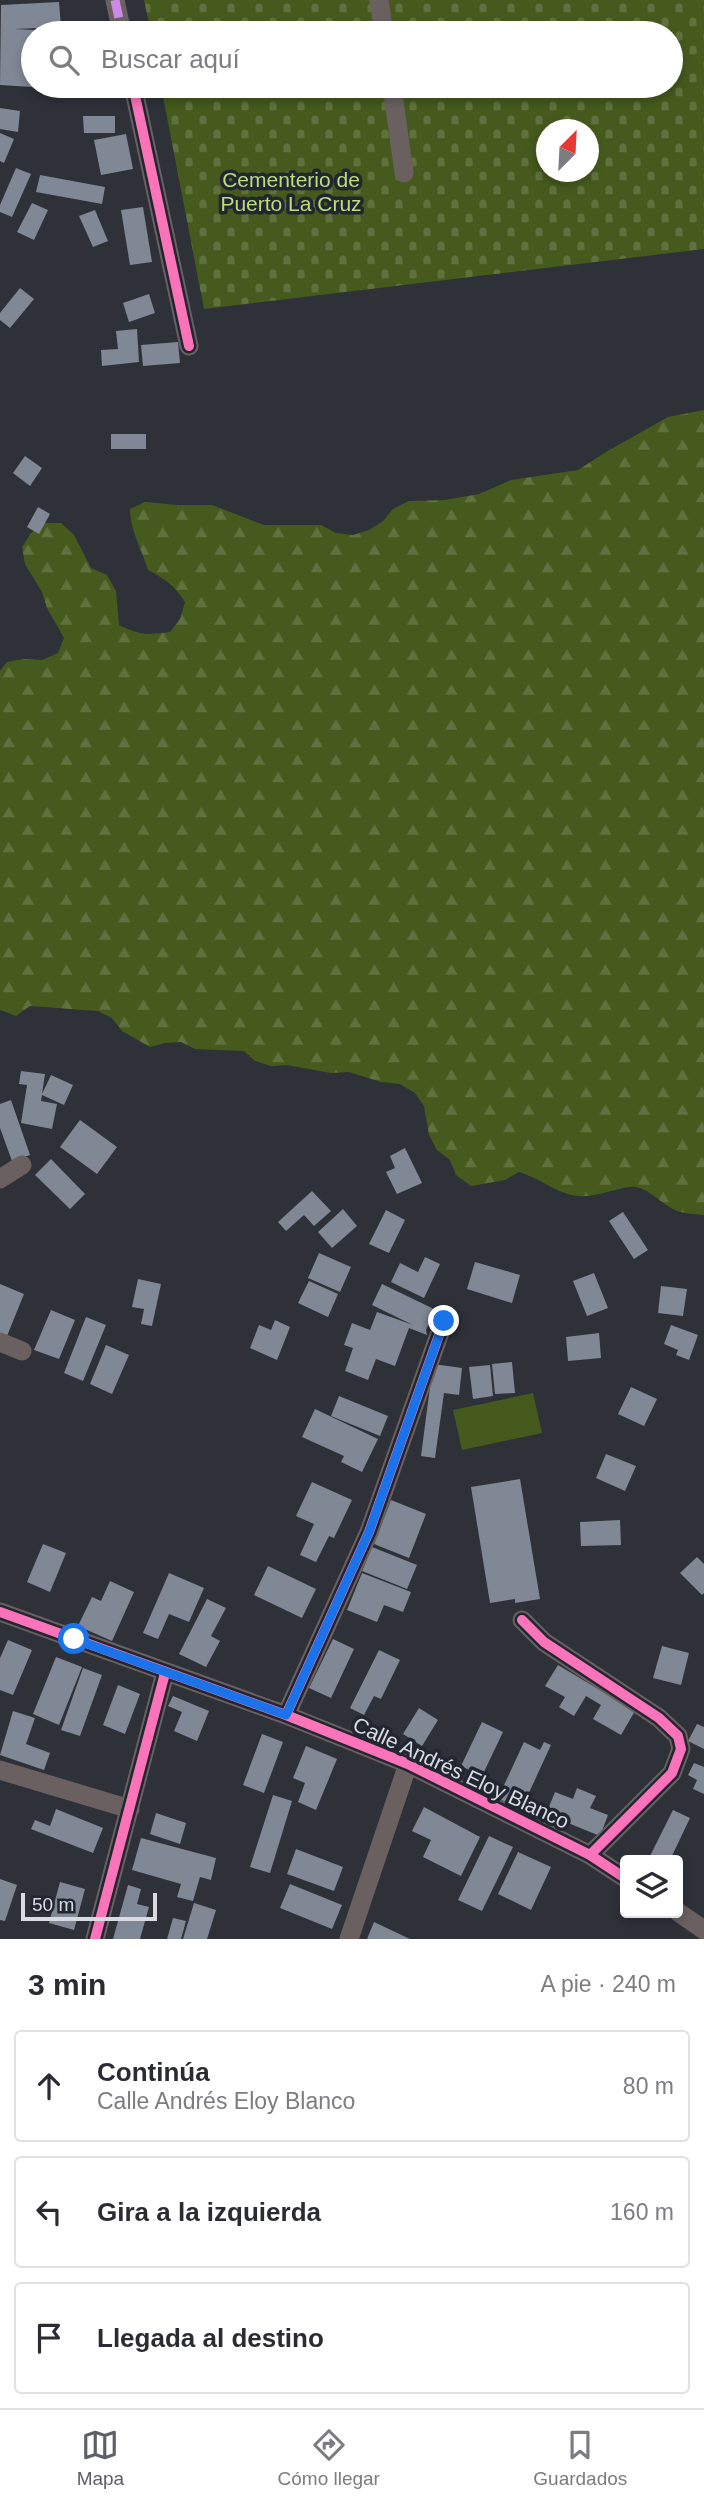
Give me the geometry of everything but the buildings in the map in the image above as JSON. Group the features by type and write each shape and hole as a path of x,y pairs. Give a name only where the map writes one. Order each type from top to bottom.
{"street":[{"path":"115,0 119,21"},
{"path":"379,0 382,21"},
{"path":"136,98 189,346"},
{"path":"393,98 404,173"},
{"path":"0,1179 22,1165"},
{"path":"286,1715 369,1532 444,1321"},
{"path":"0,1342 22,1351"},
{"name":"Calle Andrés Eloy Blanco","path":"0,1612 286,1715 408,1764 590,1854 620,1875"},
{"path":"522,1620 544,1642 659,1718 678,1736 681,1749 672,1773 590,1854"},
{"path":"95,1939 165,1673"},
{"path":"349,1939 408,1764"},
{"path":"0,1770 130,1809"},
{"path":"683,1915 704,1930"}],"green space":[{"name":"Cementerio de Puerto La Cruz","path":"144,0 704,0 704,249 204,309 163,98 683,98 683,21 148,21"},
{"path":"704,410 704,1215 677,1211 636,1187 593,1195 570,1195 519,1172 505,1180 471,1186 456,1175 450,1160 437,1150 429,1135 424,1106 415,1093 400,1084 381,1082 349,1072 331,1073 287,1065 271,1066 255,1061 244,1051 195,1049 181,1042 150,1047 122,1031 112,1018 98,1011 30,1006 16,1016 0,1010 0,671 7,662 42,660 58,653 64,638 25,564 22,547 31,533 43,523 61,523 74,535 91,568 107,575 116,591 119,625 143,633 170,632 180,619 185,602 169,583 148,570 134,532 130,509 145,502 212,505 264,525 321,525 336,533 353,535 369,530 383,521 393,509 409,501 445,500 479,494 511,480 578,470 668,417"},
{"path":"533,1393 542,1433 462,1450 453,1410"}],"marked path":[{"path":"115,0 119,21"}],"cycle path":[{"path":"136,98 189,346"},
{"path":"286,1715 369,1532 444,1321"},
{"path":"0,1612 286,1715 408,1764 590,1855 620,1875"},
{"path":"522,1620 544,1642 659,1718 678,1736 681,1749 672,1773 590,1855"},
{"path":"95,1939 165,1673"}],"route":[{"path":"74,1639 286,1715 369,1532 444,1321"}]}
